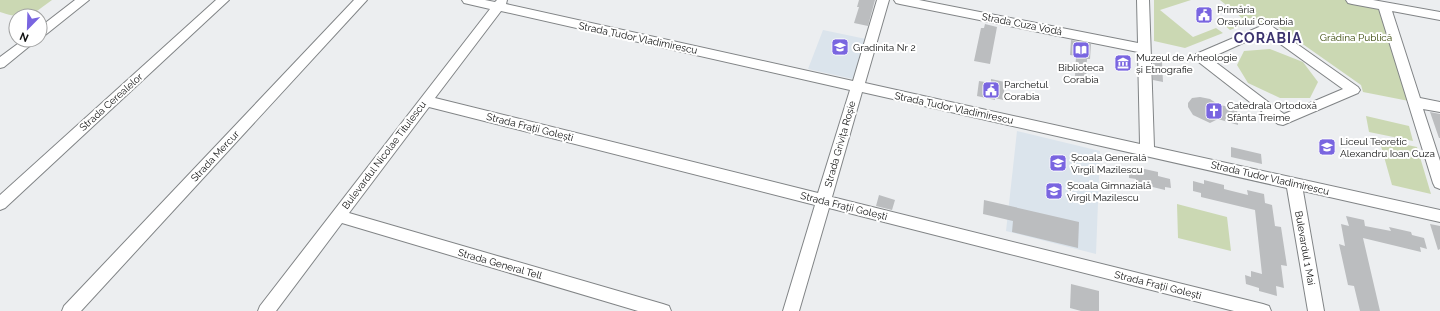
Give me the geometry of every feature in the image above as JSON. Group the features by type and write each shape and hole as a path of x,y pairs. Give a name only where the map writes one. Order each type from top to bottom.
{"street":[{"path":"48,27 83,0"},
{"name":"Strada Cerealelor","path":"0,204 222,0"},
{"name":"Strada Mercur","path":"70,311 361,0"},
{"name":"Strada Tudor Vladimirescu","path":"468,0 500,3 857,86 1440,216"},
{"name":"Strada Grivița Roșie","path":"791,311 883,0"},
{"name":"Strada Cuza Vodă","path":"900,0 1145,47"},
{"name":"Strada Cuza Vodă","path":"923,0 1145,47"},
{"path":"1143,0 1147,150"},
{"path":"1352,0 1440,16"},
{"name":"Bulevardul Nicolae Titulescu","path":"266,311 500,3"},
{"path":"1384,6 1440,182"},
{"path":"1266,28 1353,90 1283,120 1200,57 1266,28"},
{"path":"0,64 21,48"},
{"name":"Strada Frații Golești","path":"426,101 1263,311"},
{"path":"1414,102 1440,107"},
{"name":"Bulevardul 1 Mai","path":"1294,184 1316,311"},
{"name":"Strada General Tell","path":"338,216 663,311"}],"shaded area":[{"name":"Gradinita Nr 2","path":"823,30 866,39 853,79 808,69"},
{"name":"Școala Gimnazială Virgil Mazilescu","path":"1017,131 1100,151 1096,254 1006,231"}],"green space":[{"path":"0,0 52,0 41,8 8,8 8,15 0,12"},
{"path":"1154,0 1191,0 1160,10 1193,37 1216,28 1223,33 1185,48 1154,41"},
{"name":"Grădina Publică","path":"1220,0 1352,0 1384,6 1414,102 1363,92 1361,85 1277,26 1253,21 1230,30 1224,25 1242,18"},
{"path":"1270,49 1303,62 1318,82 1310,98 1280,98 1248,83 1237,65 1244,51"},
{"path":"1366,116 1409,126 1413,141 1369,132"},
{"path":"1379,139 1417,147 1431,194 1392,185"},
{"path":"1177,204 1227,217 1231,251 1178,238"}],"building":[{"path":"859,0 875,0 868,26 854,23 859,7 857,7"},
{"path":"985,24 997,27 990,64 974,61 981,28 984,28"},
{"path":"1071,40 1091,44 1090,59 1087,59 1086,78 1075,76 1076,56 1070,55"},
{"path":"1153,60 1162,62 1163,82 1153,80"},
{"name":"Parchetul Corabia","path":"991,79 1005,82 1003,100 995,98 995,100 977,96 979,81 991,83"},
{"name":"Catedrala Ortodoxă Sfânta Treime","path":"1200,97 1210,99 1219,105 1237,108 1238,125 1218,119 1210,123 1193,115 1188,107 1188,103 1192,98"},
{"path":"1430,112 1440,114 1440,138 1439,138"},
{"path":"1231,147 1261,154 1262,164 1231,157"},
{"path":"1140,168 1158,172 1158,176 1170,179 1171,188 1165,187 1165,190 1136,183 1136,179 1129,178 1129,169 1140,171"},
{"path":"1204,180 1224,185 1224,189 1248,195 1247,190 1264,194 1265,203 1272,205 1275,226 1281,227 1287,266 1281,265 1284,288 1276,286 1277,296 1259,291 1259,288 1246,284 1245,275 1251,277 1251,271 1262,274 1255,210 1201,197 1201,193 1193,191 1193,181 1204,184"},
{"path":"879,195 895,200 892,210 876,206"},
{"path":"984,200 1079,222 1078,248 1012,232 1013,221 983,214"},
{"path":"1346,216 1364,220 1365,226 1391,231 1389,227 1411,232 1412,235 1424,238 1427,249 1420,247 1421,252 1363,238 1380,311 1360,311 1354,286 1348,285 1339,244 1345,246 1341,224 1349,226"},
{"path":"1430,224 1440,226 1440,249 1438,250"},
{"path":"1071,284 1099,291 1099,311 1081,311 1070,308"}],"place":[{"name":"Primăria Orașului Corabia","path":"1204,15"},
{"name":"Gradinita Nr 2","path":"840,47"},
{"name":"Biblioteca Corabia","path":"1081,50"},
{"name":"Muzeul de Arheologie și Etnografie","path":"1123,63"},
{"name":"Parchetul Corabia","path":"991,90"},
{"name":"Catedrala Ortodoxă Sfânta Treime","path":"1214,111"},
{"name":"Liceul Teoretic Alexandru Ioan Cuza","path":"1327,147"},
{"name":"Școala Generală Virgil Mazilescu","path":"1058,163"},
{"name":"Școala Gimnazială Virgil Mazilescu","path":"1054,191"}],"district":[{"name":"CORABIA","path":"1268,38"}]}
